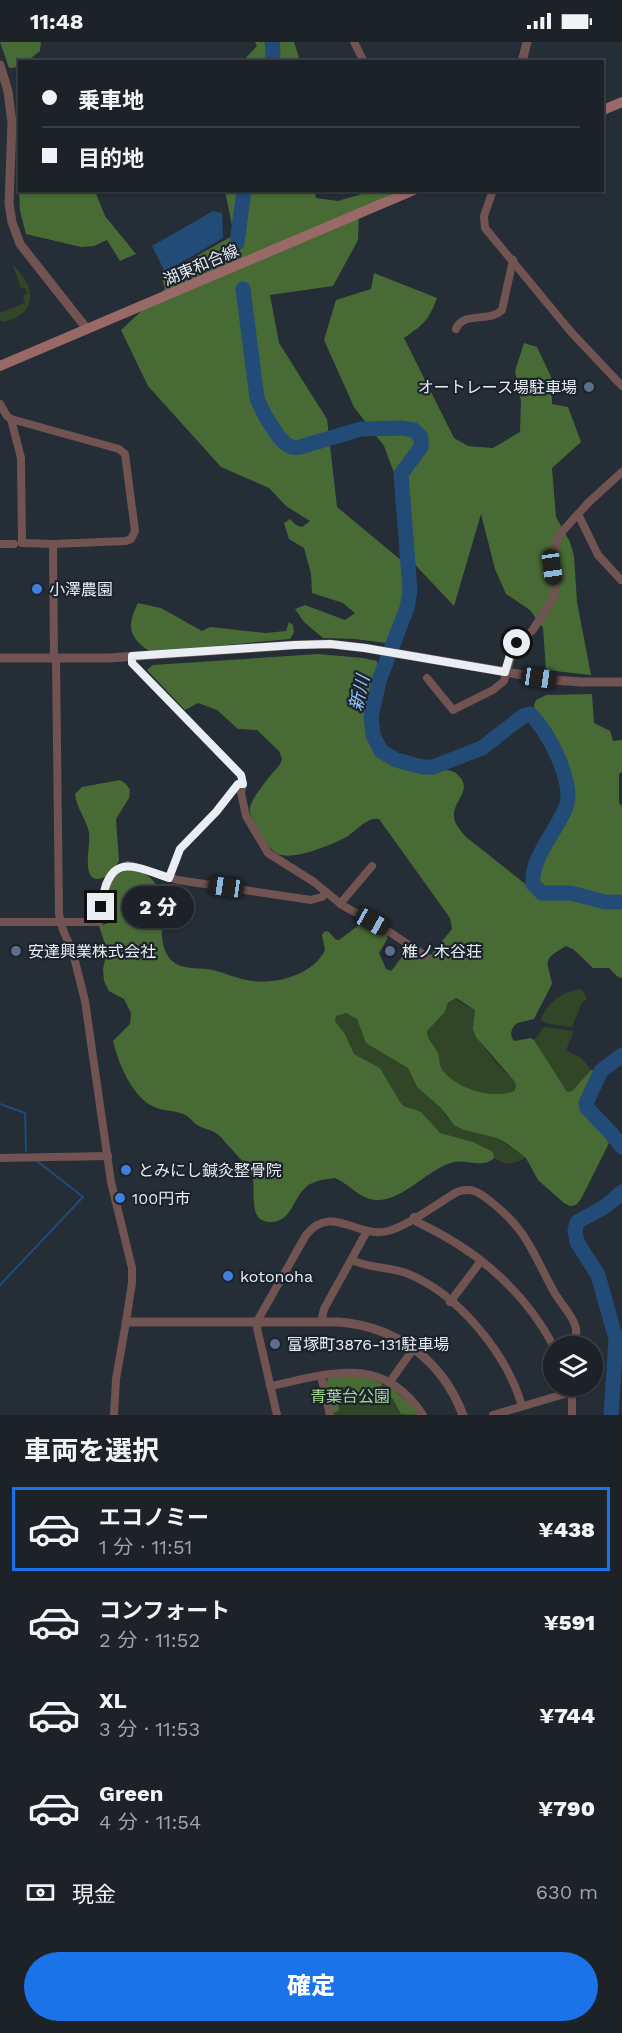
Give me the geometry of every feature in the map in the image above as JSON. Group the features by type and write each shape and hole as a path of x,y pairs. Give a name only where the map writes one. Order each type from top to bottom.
{"main road":[{"path":"604,110 622,102"},
{"name":"湖東和合線","path":"0,366 409,192"}],"street":[{"path":"354,42 363,60"},
{"path":"522,60 527,42"},
{"path":"0,65 8,91 12,123 9,204 12,222 20,244 87,329"},
{"path":"492,192 483,224 571,332 622,386"},
{"path":"456,329 460,322 496,316 502,310 513,260"},
{"path":"0,404 11,419 119,449 125,454 134,536 126,541 22,543 21,458 11,419"},
{"path":"428,684 453,710 496,688 504,681 505,672 517,643 532,631 554,597 552,567 554,548 563,529 622,472"},
{"path":"578,514 598,555 621,580"},
{"path":"0,544 14,544"},
{"path":"53,544 59,906 61,922 73,953 85,1001 112,1190 132,1268 132,1283 116,1379 114,1415"},
{"path":"0,658 55,659 307,644 342,645 568,681 622,682"},
{"path":"132,656 132,663 241,775 241,793 246,816 268,853 304,875 340,904 387,930 426,956"},
{"path":"169,878 180,849 216,812 238,784 242,785"},
{"path":"0,922 99,922 106,883 110,876 122,867 134,866 169,878 311,900 322,897 326,892"},
{"path":"340,904 372,866"},
{"path":"0,1158 108,1156"},
{"path":"277,1415 257,1328 259,1317 311,1229 324,1222 332,1221 367,1231 390,1230 463,1190 476,1191 504,1212 530,1242 554,1293 573,1320 576,1336"},
{"path":"414,1217 417,1222 449,1238 505,1281 525,1302 547,1336"},
{"path":"321,1322 324,1309 367,1231"},
{"path":"352,1260 414,1277 450,1302 473,1322 492,1345 507,1370 522,1406"},
{"path":"450,1302 481,1261"},
{"path":"126,1322 321,1322 348,1323 373,1328 414,1348 431,1364 452,1391 463,1415"},
{"path":"389,1383 414,1348"},
{"path":"270,1386 347,1371 359,1372 372,1375 403,1392 423,1415"},
{"path":"321,1376 330,1415"},
{"path":"497,1414 550,1396"},
{"path":"571,1396 572,1415"}],"green space":[{"path":"0,42 41,42 40,51 28,60 18,60 18,67 9,68"},
{"path":"255,42 294,42 300,60 244,60 257,46"},
{"path":"19,192 95,192 105,216 136,254 120,261 107,240 94,246 81,247 26,234 20,211"},
{"path":"225,192 315,192 316,198 338,201 369,192 396,192 359,210 358,240 333,286 270,295 279,343 327,419 337,507 402,561 412,606 401,645 355,639 323,638 304,622 295,609 305,605 345,620 355,613 343,603 312,593 311,574 304,548 289,539 284,523 290,519 302,527 310,521 286,506 269,488 221,467 148,386 121,330 165,289 161,276 234,235"},
{"path":"13,265 26,282 30,298 23,313 4,322 0,320 0,313 25,303 23,296 27,294 25,288 21,289"},
{"path":"374,273 437,298 425,321 404,338 454,438 468,446 493,448 520,432 521,401 515,371 524,343 537,347 552,379 552,404 568,407 581,442 552,468 556,517 570,542 574,556 577,602 591,675 546,670 543,628 530,610 506,594 495,569 481,514 454,606 403,552 399,486 384,446 354,407 324,340 336,300 371,289"},
{"path":"138,603 161,608 202,631 210,627 266,633 286,631 289,622 293,625 294,632 290,639 151,652 138,642 132,631 132,619"},
{"path":"318,654 377,661 378,667 367,712 369,740 376,751 387,761 421,772 447,770 458,775 464,786 454,811 458,828 466,837 538,894 571,896 622,905 622,978 609,968 593,968 573,949 566,946 549,959 548,966 552,984 534,1019 517,1023 511,1032 514,1041 531,1038 534,1040 567,1092 572,1091 591,1070 596,1070 582,1104 610,1141 576,1205 570,1206 564,1203 538,1180 526,1158 506,1143 454,1125 441,1108 417,1087 408,1068 366,1043 357,1019 346,1013 336,1016 335,1021 345,1034 354,1054 380,1068 404,1106 421,1112 440,1133 473,1142 493,1152 494,1158 485,1163 459,1161 444,1165 396,1196 385,1199 375,1200 364,1197 335,1178 319,1181 305,1188 283,1218 278,1221 263,1221 255,1211 250,1171 221,1137 197,1125 185,1115 152,1106 138,1094 122,1068 113,1041 130,1024 131,1013 124,999 109,991 104,981 103,969 107,950 99,926 111,922 114,918 107,889 113,878 122,871 134,869 140,871 152,880 159,890 162,902 162,939 165,951 175,964 208,969 246,980 272,981 303,972 319,959 325,950 322,935 328,931 336,940 339,940 357,927 366,924 387,934 387,939 379,953 386,969 391,971 407,953 415,952 430,956 452,929 450,918 379,819 366,822 348,836 314,851 285,856 274,852 258,830 250,808 256,795 280,764 282,759 279,751 257,730 238,729 217,710 198,703 185,710 147,670 153,665","holes":["456,998 475,1010 473,1029 476,1037 514,1081 516,1086 514,1091 495,1094 474,1091 455,1082 441,1067 438,1053 427,1031 444,1013 448,1003"]},
{"path":"592,694 594,723 610,731 613,741 622,740 619,803 622,806 622,899 605,899 572,889 543,890 535,881 541,860 567,813 571,799 562,754 535,714 534,705 536,700 546,695"},
{"path":"120,780 130,790 129,798 116,819 119,861 105,877 93,878 88,868 89,833 75,794 82,787"},
{"path":"580,989 587,999 582,1002 572,1027 549,1024 540,1020 556,999"},
{"path":"454,999 475,1010 477,1033 490,1055 514,1081 516,1086 513,1091 495,1094 474,1091 455,1082 442,1069 438,1053 429,1039 427,1030 442,1016 446,1006"},
{"path":"340,1013 352,1015 357,1019 364,1038 408,1068 417,1087 441,1108 447,1118 464,1130 497,1138 526,1158 513,1163 503,1163 480,1145 440,1133 424,1116 400,1102 380,1068 354,1054 345,1034 335,1021 335,1016"},
{"path":"544,1027 574,1031 566,1050 581,1058 591,1070 570,1093 565,1091 534,1040"},
{"path":"347,1375 371,1378 382,1385 366,1389 351,1402 349,1399 353,1391 347,1387 337,1387 339,1410 335,1413 326,1382 329,1377"},
{"name":"青葉台公園","path":"326,1382 382,1382 401,1395 419,1415 333,1415"},
{"path":"388,1388 392,1388 419,1415 401,1414 393,1399 386,1392"}],"water":[{"path":"213,211 222,213 223,238 165,272 152,246"}],"waterway":[{"name":"新川","path":"272,42 272,60"},
{"name":"新川","path":"237,243 244,192"},
{"name":"新川","path":"243,289 257,398 269,422 286,444 300,447 361,429 401,428 414,430 421,437 421,447 401,474 410,591 407,608 380,678 371,716 373,735 381,751 396,760 423,767 433,767 482,748 523,716 530,714 552,744 563,771 568,797 562,816 540,855 533,874 533,884 542,893 571,893 605,902 622,902"},
{"name":"新川","path":"622,1055 601,1071 586,1103 587,1108 622,1147"},
{"path":"0,1104 25,1113 26,1151"},
{"path":"0,1285 83,1197 37,1161"},
{"name":"新川","path":"611,1415 616,1339 598,1275 577,1242 575,1230 577,1222 606,1206 622,1192"}],"place":[{"name":"オートレース場駐車場","path":"589,387"},
{"name":"小澤農園","path":"37,589"},
{"name":"安達興業株式会社","path":"16,951"},
{"name":"椎ノ木谷荘","path":"390,951"},
{"name":"とみにし鍼灸整骨院","path":"126,1170"},
{"name":"100円市","path":"120,1198"},
{"name":"kotonoha","path":"228,1276"},
{"name":"富塚町3876-131駐車場","path":"275,1344"}],"route":[{"path":"101,907 106,883 110,876 122,867 134,866 169,878 180,849 216,812 238,784 243,784 241,775 132,663 132,656 330,644 505,672 510,655 517,643"}]}
